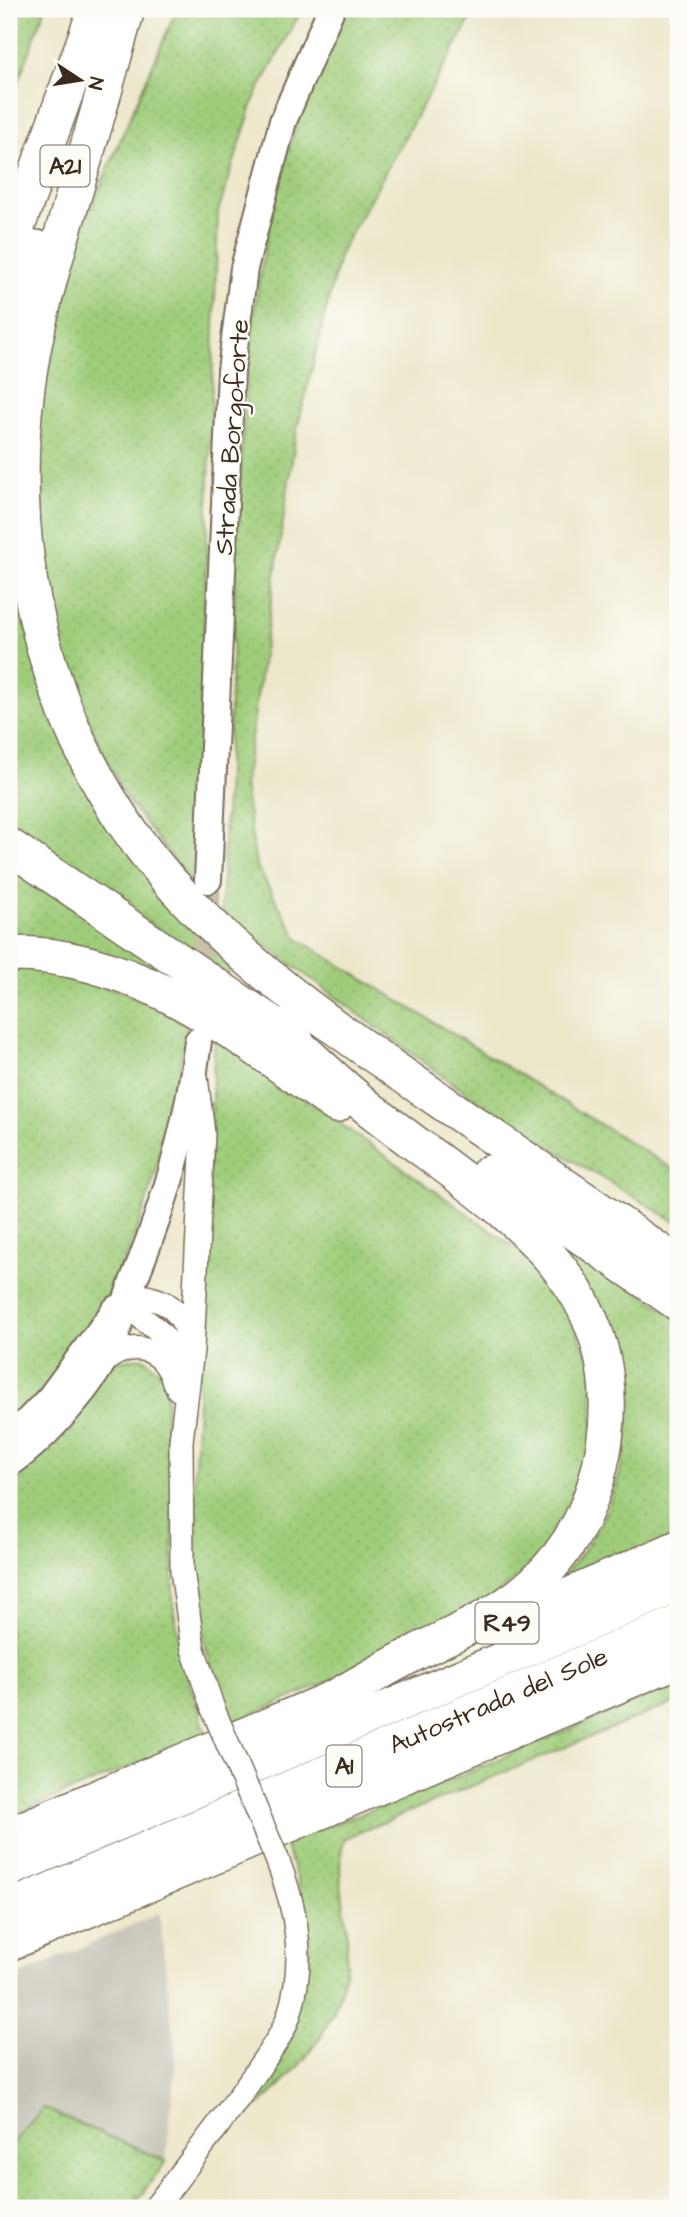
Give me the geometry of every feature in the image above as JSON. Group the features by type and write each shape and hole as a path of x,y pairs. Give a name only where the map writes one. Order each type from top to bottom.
{"highway":[{"name":"A21","path":"9,249 96,9"},
{"name":"A21","path":"9,323 124,9"},
{"path":"124,9 54,254 33,348 26,401 21,491 30,589 53,684 93,775 121,820 187,900 292,994 376,1057 678,1264"},
{"path":"9,846 277,1026 678,1303"},
{"path":"9,954 29,954 80,962 130,978 183,1001 210,1017 485,1210 538,1254 572,1297 593,1338 605,1381"},
{"path":"292,994 368,1034 526,1141 678,1234"},
{"path":"277,1026 360,1101 464,1179 545,1247 568,1275 590,1314 605,1381 607,1416 597,1480 584,1517 564,1550 534,1583 488,1618 336,1697"},
{"name":"R49","path":"9,1835 678,1548"},
{"name":"Autostrada del Sole","path":"9,1869 678,1585"},
{"name":"Autostrada del Sole","path":"9,1908 678,1623"},
{"path":"9,1943 678,1660"}],"main road":[{"name":"Strada Borgoforte","path":"208,880 231,371 244,268 283,121 331,9"},
{"path":"9,1464 55,1424 112,1345 128,1294 174,1173 198,1041"},
{"path":"9,1440 50,1398 128,1294"}],"street":[{"path":"155,2208 234,2104 279,2037 294,1997 298,1945 291,1897 213,1709 193,1649 185,1609 181,1441 192,1350 203,1134 195,1069"},
{"path":"98,1367 123,1348 152,1353 172,1375 179,1416 175,1357 164,1336 137,1315 128,1294 156,1297 174,1308 186,1328 192,1350"}],"shaded area":[{"path":"159,1913 176,2060 166,2161 43,2108 9,2148 9,1980"}],"green space":[{"path":"9,9 45,9 9,107"},
{"path":"177,9 302,9 254,99 218,212 195,888 125,797 66,676 39,556 36,427 67,263"},
{"path":"345,9 476,9 340,253 296,433 244,785 256,865 298,939 678,1172 678,1223 518,1128 449,1081 221,912 243,425 259,282 272,212 290,142 314,75"},
{"path":"9,492 33,658 230,969 226,977 9,826"},
{"path":"9,862 190,988 9,946"},
{"path":"36,965 166,1005 188,1022 165,1135 131,1246 97,1315 78,1345 9,1428 9,971"},
{"path":"215,1035 517,1249 562,1298 592,1365 594,1450 557,1547 449,1630 232,1723 215,1679 204,1638 191,1550"},
{"path":"514,1205 678,1319 678,1539 553,1586 578,1558 598,1527 614,1493 628,1421 626,1384 618,1347 603,1312"},
{"path":"144,1358 167,1378 166,1434 173,1492 173,1604 182,1660 207,1736 9,1816 9,1473 111,1361"},
{"path":"678,1683 678,1701 345,1838 340,1873 347,1933 346,1967 339,1998 327,2026 311,2051 269,2096 219,2138 309,1964 303,1902 284,1842 429,1789"},
{"path":"43,2108 166,2161 132,2208 9,2208 9,2148"}],"tunnel":[{"path":"203,994 208,880"}]}
